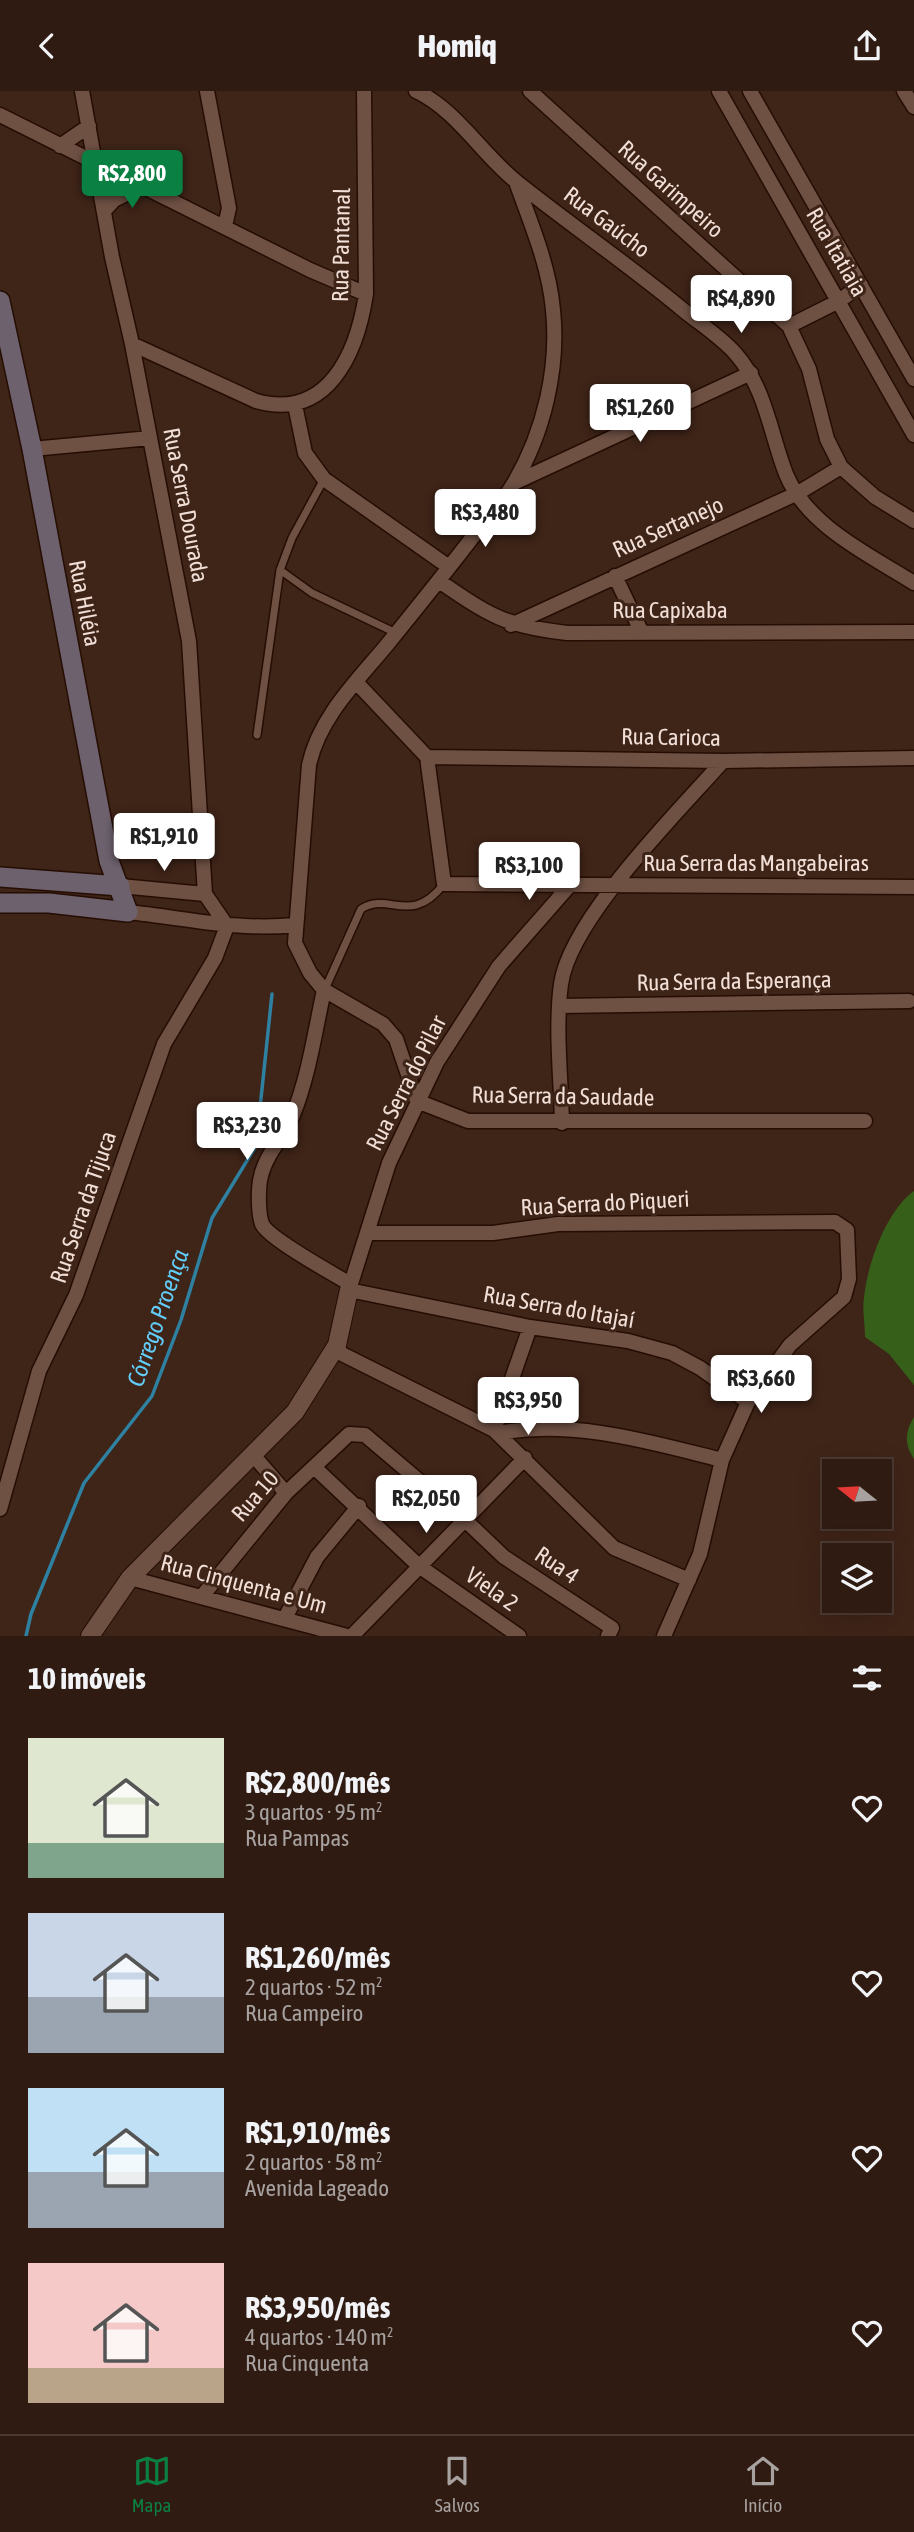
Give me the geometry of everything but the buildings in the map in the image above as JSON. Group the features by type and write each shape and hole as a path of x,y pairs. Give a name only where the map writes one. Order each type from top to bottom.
{"main road":[{"name":"Rua Hiléia","path":"0,301 32,449 109,860 128,912"},
{"path":"0,877 120,886"},
{"path":"0,903 59,904 128,912"}],"street":[{"name":"Rua Serra Dourada","path":"82,91 189,641 205,894"},
{"path":"207,91 229,208 225,226"},
{"name":"Rua Pantanal","path":"295,405 313,398 337,375 362,323 366,294 364,91"},
{"name":"Rua Gaúcho","path":"416,91 427,96 451,117 516,182 634,269 734,352 751,373 764,401 787,477 798,493 817,517 842,537 914,583"},
{"name":"Rua Garimpeiro","path":"530,91 789,326 809,369 827,439 841,467 875,497 914,521"},
{"name":"Rua Itatiaia","path":"719,91 914,435"},
{"name":"Rua Itatiaia","path":"750,91 914,379"},
{"path":"904,91 914,107"},
{"path":"0,115 310,270 366,294"},
{"path":"60,146 89,126"},
{"path":"417,1101 396,1039 383,1024 324,990 310,973 295,943 309,765 313,744 322,727 514,483 542,416 552,379 556,344 553,307 544,262 516,182"},
{"path":"104,211 123,194 143,186"},
{"path":"789,326 839,301 861,285"},
{"path":"132,344 256,401 276,407 295,405 305,453 324,479 449,568"},
{"path":"514,483 751,373"},
{"path":"32,449 150,438"},
{"name":"Rua Sertanejo","path":"511,625 798,493 841,467"},
{"path":"615,576 642,633"},
{"name":"Rua Capixaba","path":"439,581 485,613 511,625 567,633 914,632"},
{"path":"356,682 427,757 444,884"},
{"name":"Rua Carioca","path":"427,757 723,761 914,758"},
{"path":"562,1123 559,1006 561,981 570,953 614,885 723,761"},
{"name":"Rua Serra das Mangabeiras","path":"444,884 914,887"},
{"name":"Rua Serra do Pilar","path":"350,1287 389,1163 437,1062 499,966 570,885"},
{"path":"120,886 205,894 227,926"},
{"path":"128,912 259,929 295,925"},
{"name":"Rua Serra da Tijuca","path":"0,1509 39,1371 76,1295 164,1044 215,958 227,926"},
{"path":"90,1636 130,1577 254,1456 295,1412 334,1350 345,1323 350,1287 273,1236 262,1224 260,1202 260,1179 265,1163 292,1117 303,1088 324,990"},
{"name":"Rua Serra da Esperança","path":"559,1006 909,1001"},
{"name":"Rua Serra da Saudade","path":"417,1101 468,1121 864,1121"},
{"name":"Rua Serra do Piqueri","path":"367,1233 492,1233 558,1224 686,1221 835,1222 844,1226 849,1235 849,1279 844,1297 790,1345 748,1402"},
{"name":"Rua Serra do Itajaí","path":"350,1287 530,1327 628,1341 672,1353 700,1368 748,1402"},
{"path":"496,1431 530,1327"},
{"path":"334,1350 496,1431 614,1548 689,1580"},
{"path":"664,1636 706,1533 722,1461 748,1402"},
{"path":"496,1431 572,1430 645,1440 722,1461"},
{"name":"Rua 10","path":"203,1595 286,1493 349,1434"},
{"name":"Rua 4","path":"349,1434 365,1436 466,1521 504,1557 610,1632"},
{"path":"254,1456 286,1493"},
{"path":"349,1636 466,1521 525,1458"},
{"name":"Viela 2","path":"314,1467 359,1506 419,1566 519,1636"},
{"path":"285,1618 317,1557 359,1506"},
{"name":"Rua Cinquenta e Um","path":"130,1577 349,1636"}],"lane":[{"path":"257,735 280,570 292,538 324,479"},
{"path":"280,570 312,593 396,633"},
{"path":"324,990 361,909 368,905 411,907 424,904 431,901 444,884"}],"green space":[{"path":"914,1191 914,1385 889,1354 865,1337 863,1307 869,1270 880,1240 895,1212"},
{"path":"914,1417 914,1459 907,1438"}],"waterway":[{"name":"Córrego Proença","path":"26,1636 31,1614 84,1483 152,1396 181,1320 212,1218 256,1146 272,994"}]}
